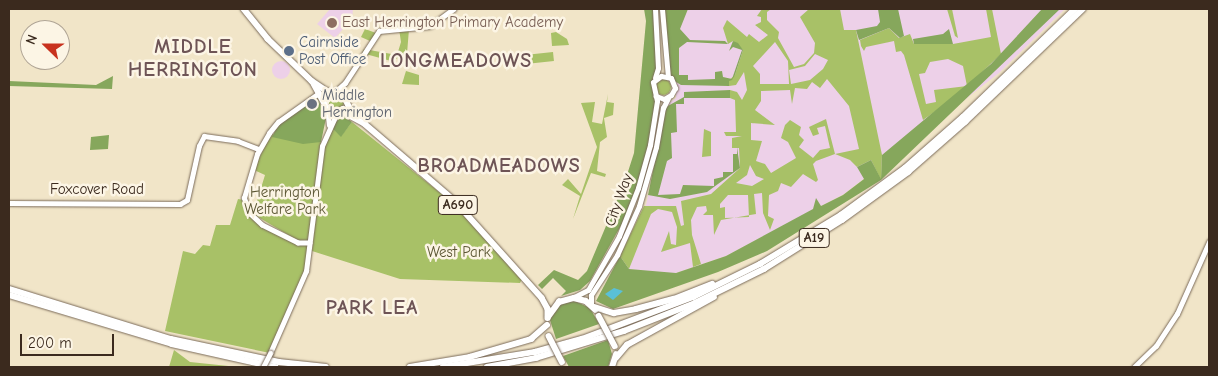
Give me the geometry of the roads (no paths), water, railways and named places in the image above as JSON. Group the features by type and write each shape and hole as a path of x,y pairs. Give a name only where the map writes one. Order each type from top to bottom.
{"highway":[{"name":"A690","path":"244,9 261,31 312,81 326,105 339,112 353,115"},
{"name":"A19","path":"443,367 535,352 582,339 693,297 762,266 841,215 905,168 964,117 1075,9"},
{"name":"A19","path":"487,367 536,358 624,331 695,302 842,220 908,172 965,122 1083,9"},
{"name":"A690","path":"312,81 334,92 346,101 353,115 455,201 542,298 549,336 563,364"},
{"path":"326,105 334,92"},
{"path":"339,112 346,101"},
{"path":"542,298 559,302 574,298 614,313 674,300 762,266"},
{"path":"614,364 627,345 762,266"},
{"path":"9,289 172,339 271,361 326,367"},
{"path":"9,295 172,344 275,367"},
{"path":"410,367 470,357 531,339 547,322 559,302"},
{"path":"592,306 615,346 614,364"}],"main road":[{"name":"City Way","path":"574,298 584,294 594,282 627,218 650,145 656,96 652,90 658,68 655,9"},
{"name":"City Way","path":"592,306 591,295 617,255 639,206 654,154 663,108 675,88 668,76 662,9"},
{"path":"655,79 668,76"},
{"path":"656,96 669,97"},
{"path":"326,105 329,125"},
{"path":"263,367 302,282 310,244 322,146 329,125 339,112"}],"street":[{"path":"334,92 345,83 379,31 430,26 453,9"},
{"path":"345,83 346,101"},
{"path":"310,244 298,243 262,225 250,214 244,200 259,149 278,122 319,93"},
{"name":"Foxcover Road","path":"9,203 185,202 204,136 238,141 259,149"},
{"path":"1134,367 1156,346 1177,314 1209,242"}],"water":[{"path":"614,288 623,291 613,300 605,294"}],"place":[{"name":"East Herrington Primary Academy","path":"332,23"},
{"name":"Cairnside Post Office","path":"289,51"},
{"name":"Middle Herrington","path":"312,104"}],"district":[{"name":"MIDDLE HERRINGTON","path":"193,58"},
{"name":"LONGMEADOWS","path":"456,60"},
{"name":"BROADMEADOWS","path":"499,165"},
{"name":"PARK LEA","path":"372,307"}],"park label":[{"name":"Herrington Welfare Park","path":"285,200"},
{"name":"West Park","path":"459,253"}]}
